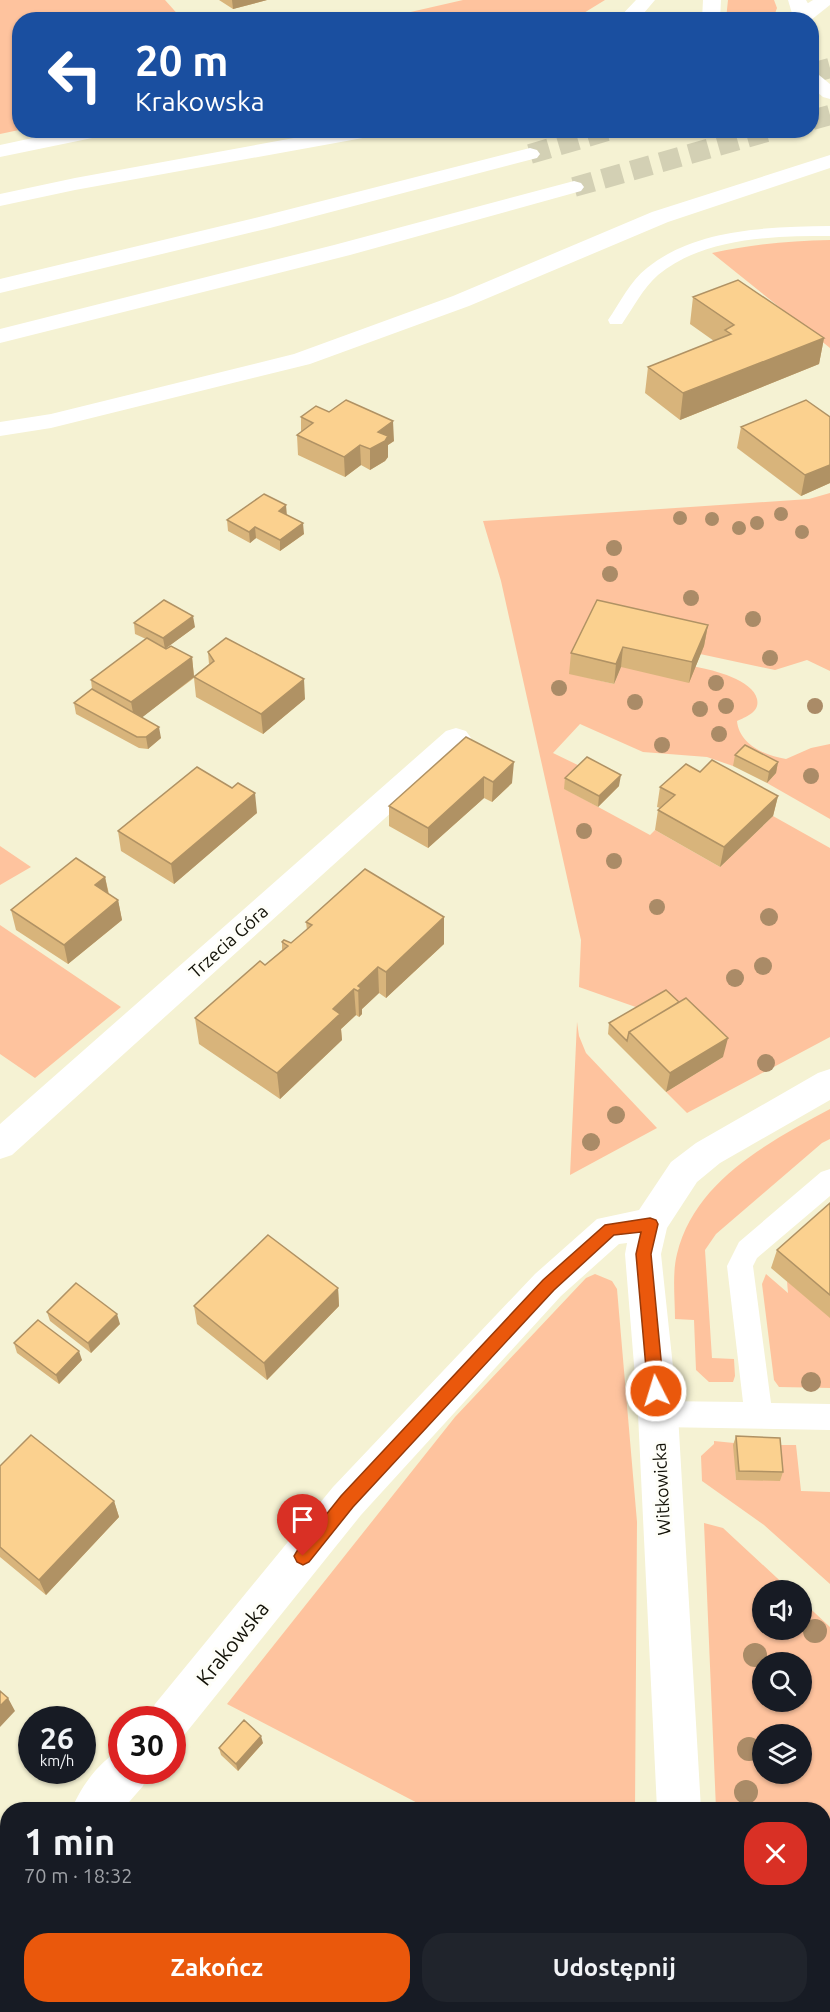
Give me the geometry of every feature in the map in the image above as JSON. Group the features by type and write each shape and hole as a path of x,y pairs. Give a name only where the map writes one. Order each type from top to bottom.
{"main road":[{"path":"636,12 646,0"},
{"path":"802,12 826,0"},
{"path":"0,151 63,138"},
{"path":"0,200 330,138"},
{"path":"0,286 250,226 530,154"},
{"path":"0,429 51,421 302,359 461,302 660,217 748,190 830,161"},
{"path":"748,190 822,184"},
{"path":"0,336 342,250 574,187"},
{"name":"Trzecia Góra","path":"0,1145 456,738"},
{"name":"Witkowicka","path":"679,1802 658,1414 643,1254 650,1224 684,1172 708,1153 830,1083"},
{"name":"Krakowska","path":"181,1706 347,1501 548,1285 610,1230 650,1224"},
{"path":"100,1802 115,1784"}],"lane":[{"path":"616,320 652,271 681,255 717,242 756,234 830,231"},
{"path":"759,1416 740,1266 748,1250 830,1180"},
{"path":"658,1414 830,1417"}],"shaded area":[{"path":"0,0 165,0 176,12 12,12 12,131 0,134"},
{"path":"463,0 605,0 585,12 411,12"},
{"path":"728,0 774,0 777,8 776,12 727,12"},
{"path":"830,240 830,348 712,253 771,243"},
{"path":"830,493 830,671 807,660 775,670 700,654 569,673 614,684 621,667 678,665 713,671 740,681 754,692 757,707 752,713 737,721 743,736 754,748 786,759 811,748 830,744 830,819 767,783 776,773 743,756 733,766 707,757 643,752 580,724 553,753 586,769 565,789 650,835 655,830 720,867 773,816 830,848 830,1037 687,1113 666,1092 723,1057 647,1011 579,987 581,940 501,581 483,521 809,499"},
{"path":"0,846 31,867 0,885"},
{"path":"0,925 121,1007 35,1078 0,1054"},
{"path":"577,1022 579,1036 586,1053 657,1128 570,1175"},
{"path":"830,1109 830,1139 822,1143 716,1234 705,1250 712,1358 734,1359 735,1376 733,1382 709,1382 696,1370 694,1320 675,1319 675,1262 686,1228 700,1205 717,1184 737,1166 783,1135"},
{"path":"595,1274 612,1281 617,1289 637,1522 635,1802 416,1802 227,1704 455,1417 586,1278"},
{"path":"766,1274 788,1293 787,1281 830,1317 830,1388 779,1387 774,1380 762,1284"},
{"path":"714,1441 734,1443 736,1480 777,1445 796,1445 801,1491 830,1492 830,1584 764,1525 702,1481 701,1456 714,1444"},
{"path":"704,1523 723,1528 779,1580 752,1580 752,1640 812,1640 812,1610 830,1627 830,1802 716,1802"}],"building":[{"path":"738,280 824,338 683,393 648,367 731,334 725,330 734,325 693,297"},
{"path":"346,400 393,421 378,432 388,436 385,441 370,449 360,445 344,457 297,435 313,423 301,417 316,406 329,412"},
{"path":"806,400 830,417 830,465 805,475 741,427"},
{"path":"264,494 286,505 279,511 303,523 280,540 255,527 249,532 227,520"},
{"path":"164,600 193,616 163,638 134,623"},
{"path":"597,600 708,625 692,662 623,647 616,664 571,653"},
{"path":"147,638 166,649 171,646 192,657 131,702 91,680"},
{"path":"226,638 304,679 261,714 194,677 214,661 208,652"},
{"path":"92,689 159,727 146,737 137,737 74,703"},
{"path":"466,737 514,762 493,782 484,777 428,828 389,806"},
{"path":"745,745 778,762 769,772 735,755"},
{"path":"587,757 621,775 599,796 565,778"},
{"path":"712,760 778,796 724,847 658,810 675,795 660,787 686,764 700,772"},
{"path":"197,767 232,788 238,783 255,793 171,864 118,831"},
{"path":"76,858 105,877 95,885 118,900 64,945 11,910"},
{"path":"365,869 444,917 386,972 378,967 358,986 361,988 358,991 354,989 333,1009 340,1014 277,1073 195,1018 260,961 265,965 288,946 282,942 284,940 291,943 312,925 306,922"},
{"path":"666,990 679,1002 629,1032 627,1041 609,1023"},
{"path":"686,998 728,1038 670,1073 629,1032"},
{"path":"830,1203 830,1295 777,1250"},
{"path":"268,1235 338,1288 264,1363 194,1306"},
{"path":"76,1283 117,1314 88,1343 47,1312"},
{"path":"38,1320 79,1351 56,1375 14,1343"},
{"path":"31,1435 114,1501 39,1580 0,1547 0,1466"},
{"path":"736,1436 780,1438 783,1472 739,1471"},
{"path":"0,1691 8,1698 0,1706"},
{"path":"244,1720 261,1736 236,1764 219,1748"}],"tunnel":[{"path":"819,71 830,68"},
{"path":"819,118 830,115"},
{"path":"530,154 584,138"},
{"path":"574,187 746,138"}],"route":[{"path":"303,1556 347,1501 548,1285 610,1230 650,1224 643,1254 656,1391"}]}
